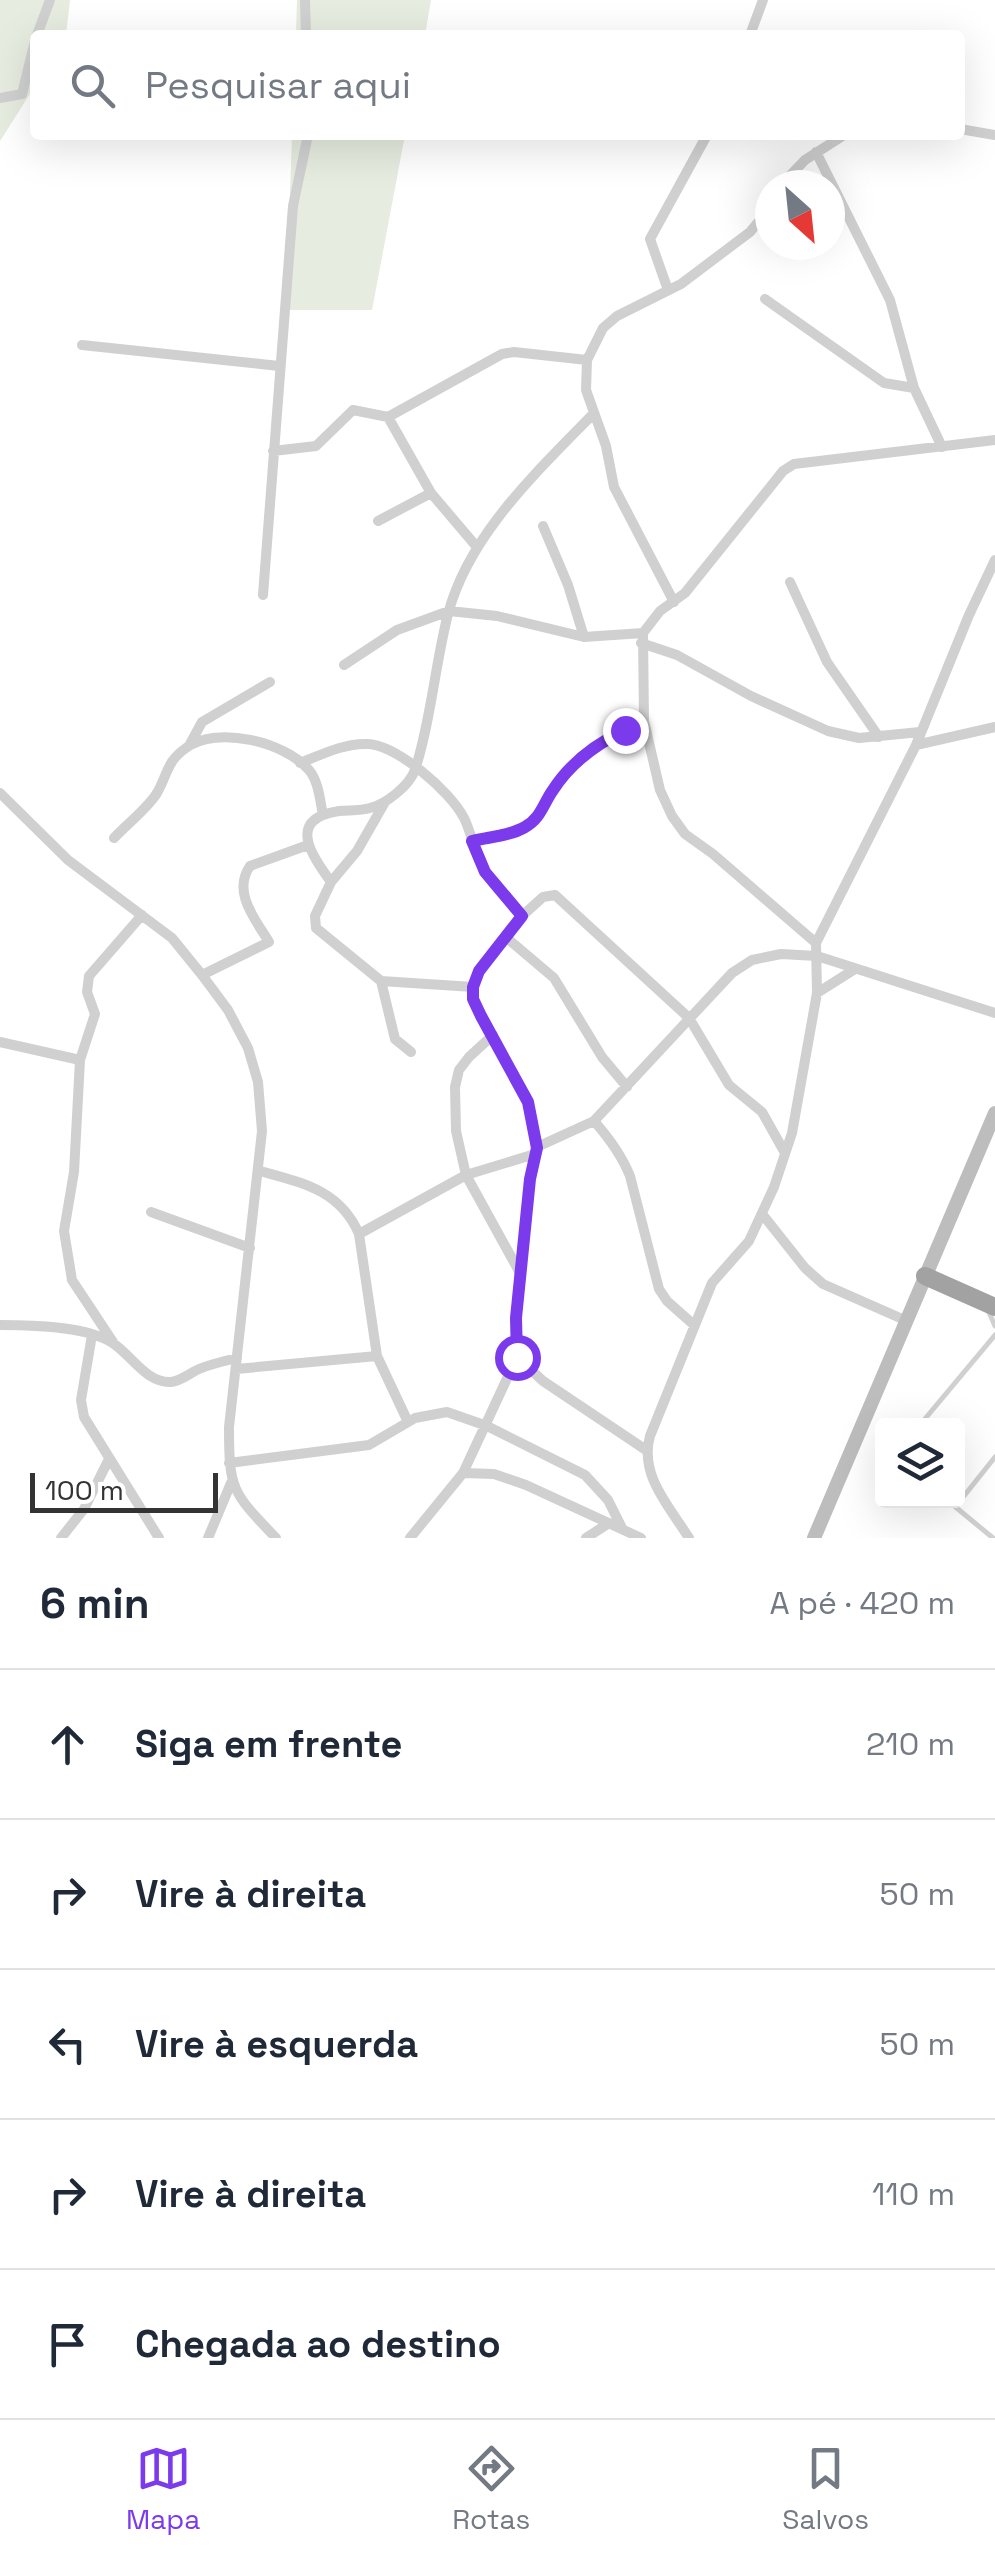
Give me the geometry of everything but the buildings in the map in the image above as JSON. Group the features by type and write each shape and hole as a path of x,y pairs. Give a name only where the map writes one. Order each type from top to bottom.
{"highway":[{"path":"925,1276 989,1304"}],"main road":[{"path":"814,1538 995,1113"}],"street":[{"path":"39,30 50,0"},
{"path":"305,0 306,30"},
{"path":"752,30 763,0"},
{"path":"0,98 22,94 30,62"},
{"path":"965,129 995,135"},
{"path":"263,596 293,206 307,140"},
{"path":"668,290 650,239 704,140"},
{"path":"797,170 836,140"},
{"path":"816,152 890,300 914,388 942,447"},
{"path":"674,602 614,487 606,446 586,390 587,360 603,328 617,316 668,290 755,226"},
{"path":"764,299 884,383 914,388"},
{"path":"82,345 279,366"},
{"path":"388,417 502,354 587,360"},
{"path":"273,451 316,446 353,410 388,417 431,493 476,546"},
{"path":"331,882 308,844 309,824 323,815 369,809 412,778 449,611 476,546 594,413"},
{"path":"816,943 685,834 672,816 660,790 644,721 642,638 660,611 685,593 783,472 794,464 995,440"},
{"path":"378,520 431,493"},
{"path":"542,526 568,585 584,637"},
{"path":"690,1538 648,1473 646,1450 712,1283 740,1254 763,1215 785,1153 801,1090 817,993 816,943 916,745 968,614 995,560"},
{"path":"790,582 827,662 879,737"},
{"path":"344,665 397,630 449,611 496,616 584,637 642,638 810,724 858,738 920,732"},
{"path":"189,745 202,722 270,682"},
{"path":"472,841 528,826 540,815 552,790 570,768 598,743 644,721"},
{"path":"916,745 995,727"},
{"path":"114,838 156,794 169,762 189,745 212,736 260,742 300,763 314,779 323,815"},
{"path":"300,763 348,746 366,744 379,746 416,767 464,818 485,872 522,916"},
{"path":"0,794 68,860 172,938 228,1010 248,1048 258,1082 260,1170 236,1364 231,1483 208,1538"},
{"path":"385,801 358,851 331,882 315,916 316,928 381,981 473,987"},
{"path":"202,976 269,942 243,891 242,881 250,866 308,844"},
{"path":"410,1538 463,1473 517,1357 516,1318 536,1151 528,1102 473,999 473,987 479,971 522,916 543,897 555,895 689,1018 729,1085 762,1112 785,1153"},
{"path":"142,915 89,976 88,992 95,1014 80,1060 74,1172 64,1231 72,1280 114,1342 136,1365 170,1382 212,1364 377,1356"},
{"path":"508,938 564,991 602,1057 627,1087"},
{"path":"359,1234 466,1175 536,1151 594,1121 732,973 752,960 781,954 817,956 995,1012"},
{"path":"817,993 855,969"},
{"path":"381,981 395,1040 411,1052"},
{"path":"493,1035 468,1056 460,1070 455,1087 456,1131 466,1175 521,1274"},
{"path":"0,1042 80,1060"},
{"path":"594,1121 624,1162 659,1289 694,1324"},
{"path":"260,1170 310,1185 344,1207 359,1234 377,1356 408,1422"},
{"path":"152,1212 250,1248"},
{"path":"763,1215 823,1284 907,1321"},
{"path":"0,1326 34,1324 114,1342"},
{"path":"92,1335 81,1408 159,1538"},
{"path":"517,1357 543,1382 646,1450"},
{"path":"229,1464 369,1445 408,1422 430,1413 447,1412 487,1426 585,1475 608,1500 622,1528"},
{"path":"61,1538 74,1524 109,1459"},
{"path":"463,1473 494,1474 640,1538"},
{"path":"231,1483 276,1538"},
{"path":"586,1538 609,1522"}],"lane":[{"path":"989,1304 995,1326"},
{"path":"926,1418 995,1335"},
{"path":"965,1495 995,1458"},
{"path":"958,1508 993,1538"}],"shaded area":[{"path":"0,0 70,0 67,30 30,30 30,94 0,141"},
{"path":"297,0 431,0 426,30 296,30"},
{"path":"292,140 404,140 372,310 286,310"}],"route":[{"path":"517,1357 516,1318 530,1179 537,1148 528,1102 481,1016 473,999 473,987 479,971 522,916 485,872 472,841 528,826 540,815 552,790 570,768 598,743 625,730"}]}
